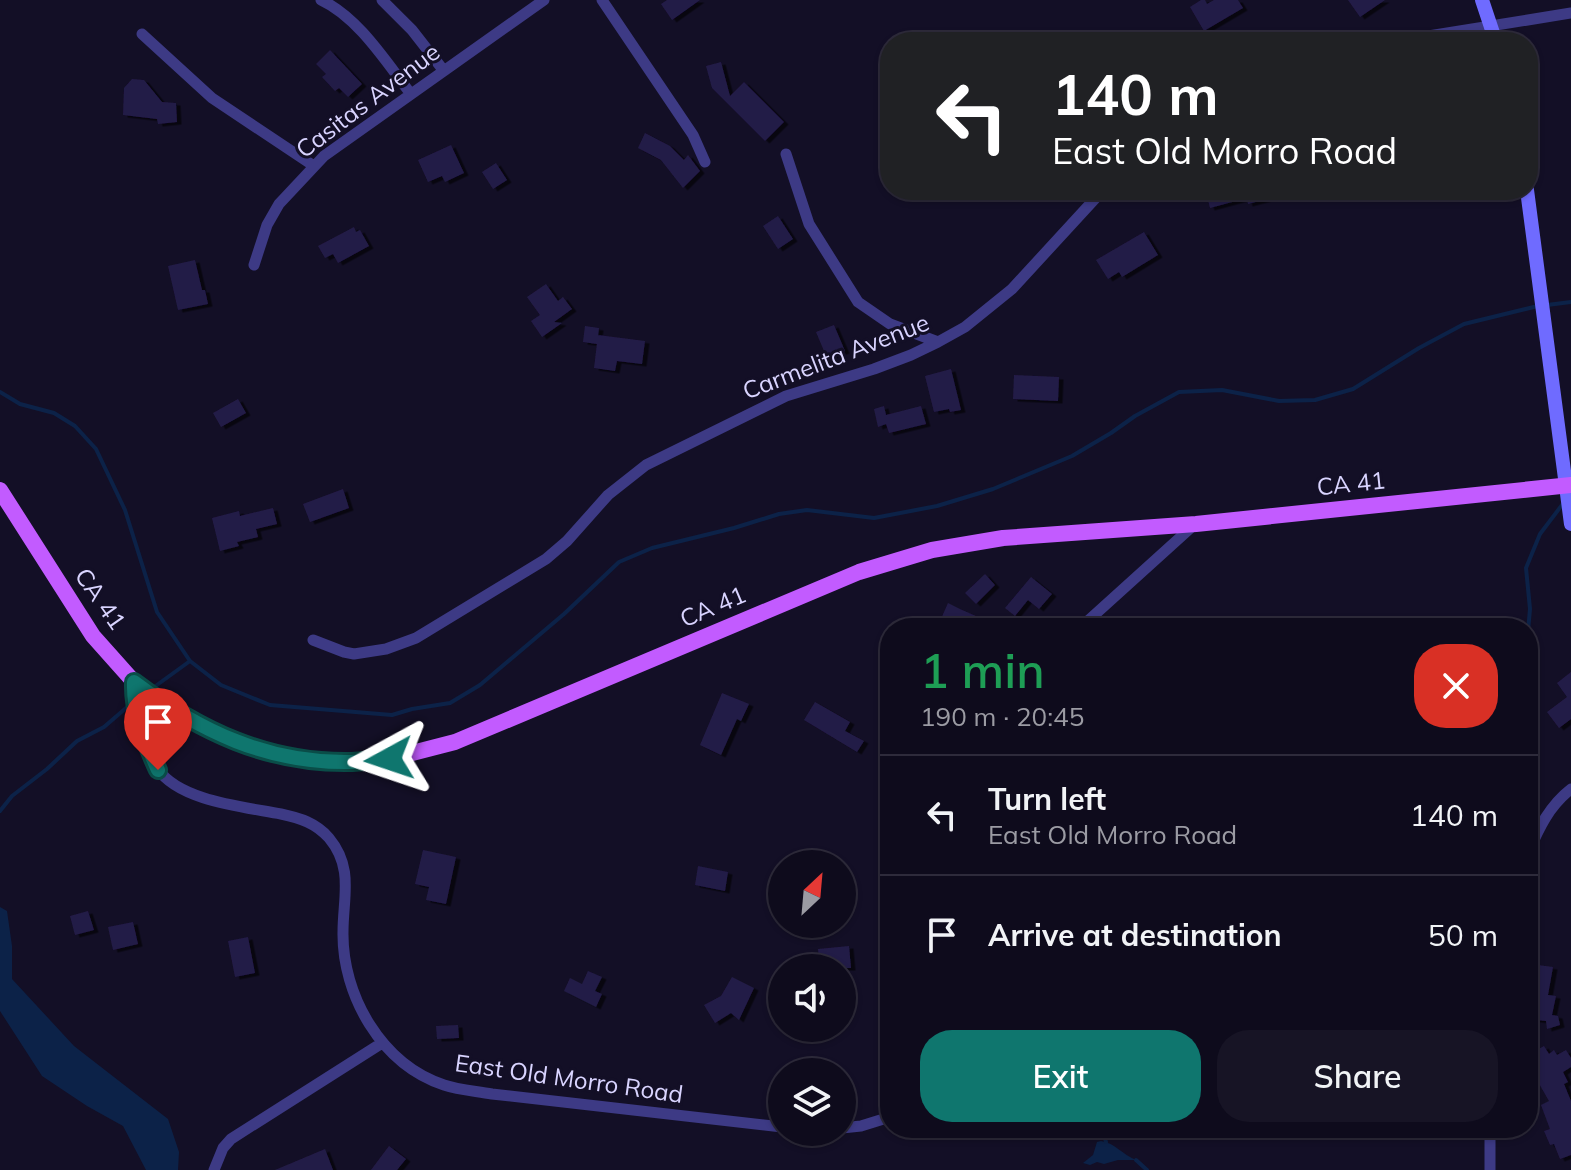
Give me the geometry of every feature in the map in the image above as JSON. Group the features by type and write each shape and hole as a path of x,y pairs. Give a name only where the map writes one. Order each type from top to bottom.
{"main road":[{"name":"CA 41","path":"0,490 93,636 134,682 171,710 215,733 257,749 304,759 350,762 389,759 455,742 859,572 932,550 1003,538 1196,524 1568,485"}],"street":[{"path":"321,0 332,5 367,37 411,94"},
{"path":"382,0 412,30 444,71"},
{"path":"519,0 533,7"},
{"name":"Casitas Avenue","path":"254,265 271,216 324,156 544,0"},
{"path":"602,0 693,135 705,162"},
{"path":"1482,0 1492,32"},
{"path":"1453,32 1571,13"},
{"path":"142,34 212,98 314,166"},
{"path":"786,154 809,224 858,302 890,324 938,342"},
{"name":"Carmelita Avenue","path":"313,640 354,654 386,649 416,638 546,559 567,541 608,495 646,465 786,396 911,355 965,327 1012,289 1094,200"},
{"path":"1528,200 1571,524"},
{"path":"1091,618 1196,524"},
{"name":"East Old Morro Road","path":"134,682 134,700 142,734 158,770 168,781 197,796 311,823 331,840 339,852 346,875 343,931 346,973 352,991 382,1043 401,1062 444,1085 462,1089 768,1125"},
{"path":"1538,828 1549,811 1571,789"},
{"path":"214,1170 223,1148 231,1139 382,1043"},
{"path":"856,1127 880,1120"},
{"path":"1490,1138 1490,1170"}],"water":[{"path":"0,907 7,911 12,946 12,979 74,1046 168,1119 179,1152 178,1170 146,1170 123,1126 42,1076 0,1011"},
{"path":"1101,1141 1136,1160 1083,1163 1093,1155 1097,1142"}],"building":[{"path":"667,0 700,0 672,20 661,4"},
{"path":"1201,0 1207,4 1214,0 1238,0 1243,8 1204,31 1190,7"},
{"path":"1348,0 1385,0 1360,17"},
{"path":"330,50 362,84 348,97 339,88 335,91 322,77 326,74 316,64"},
{"path":"721,62 730,96 744,82 784,122 765,141 712,88 706,66"},
{"path":"132,79 144,80 162,102 176,103 177,122 158,124 157,119 123,115 124,88"},
{"path":"645,133 670,146 684,160 688,155 700,171 683,188 661,160 638,148"},
{"path":"451,145 464,173 445,182 442,176 428,182 418,160"},
{"path":"496,163 507,180 493,189 482,172"},
{"path":"1208,200 1240,200 1210,208"},
{"path":"778,216 793,239 778,249 763,226"},
{"path":"354,227 356,232 360,230 369,246 338,263 333,254 325,258 318,246"},
{"path":"1144,232 1158,255 1122,277 1119,272 1108,279 1096,260"},
{"path":"195,260 208,304 178,310 168,266"},
{"path":"546,284 558,301 563,297 572,309 554,322 562,323 542,337 531,321 540,315 527,297"},
{"path":"834,325 845,351 827,358 816,332"},
{"path":"585,326 599,328 597,344 583,342"},
{"path":"598,335 645,341 642,364 617,361 615,371 594,368"},
{"path":"951,369 961,410 934,412 925,376"},
{"path":"1014,375 1059,377 1058,401 1013,399"},
{"path":"238,399 246,413 221,427 213,413"},
{"path":"884,406 886,415 921,406 926,424 889,433 886,424 878,427 874,409"},
{"path":"343,489 349,508 310,522 303,504"},
{"path":"273,508 277,524 256,529 258,537 237,542 239,546 220,551 212,518 239,511 240,516"},
{"path":"985,574 995,585 976,604 965,593"},
{"path":"1031,577 1052,594 1039,609 1028,600 1015,616 1005,608"},
{"path":"948,603 980,618 941,618"},
{"path":"1571,672 1571,719 1559,728 1547,712 1567,697 1557,683"},
{"path":"722,693 749,704 741,721 737,719 721,755 700,745"},
{"path":"815,702 850,722 845,731 864,741 857,752 804,720"},
{"path":"423,850 456,857 446,904 426,900 429,887 415,884"},
{"path":"698,866 728,872 725,891 695,885"},
{"path":"88,911 94,930 75,935 70,916"},
{"path":"133,922 138,944 113,950 108,927"},
{"path":"248,937 255,973 235,977 228,941"},
{"path":"849,946 850,954 819,954 818,949"},
{"path":"1538,965 1553,967 1548,995 1556,996 1552,1015 1558,1016 1560,1025 1547,1029 1546,1021 1538,1020"},
{"path":"588,971 602,977 595,991 602,994 596,1007 564,991 570,978 582,984"},
{"path":"732,977 754,988 739,1020 731,1013 715,1023 704,1005 721,996"},
{"path":"458,1025 459,1038 437,1039 436,1026"},
{"path":"1544,1046 1549,1054 1554,1050 1557,1055 1566,1050 1571,1058 1571,1067 1563,1072 1571,1101 1571,1155 1560,1159 1544,1131 1550,1129 1541,1105 1549,1101 1538,1082 1538,1049"},
{"path":"389,1146 406,1159 397,1170 371,1170"},
{"path":"325,1149 333,1170 275,1170"}],"waterway":[{"path":"1547,305 1571,302"},
{"path":"0,392 20,404 54,413 75,426 96,449 125,510 157,612 190,661 221,685 270,705 392,715 450,703 480,685 564,614 619,562 652,548 779,514 807,510 874,518 937,506 993,489 1072,456 1179,392 1222,390 1279,401 1315,400 1353,389 1464,324 1538,306"},
{"path":"1529,618 1526,568 1540,534 1565,501"},
{"path":"150,690 190,661"},
{"path":"0,811 12,796 77,741 104,727 133,702"},
{"path":"1105,1138 1106,1142"},
{"path":"1136,1160 1147,1170"}],"route":[{"path":"158,770 142,734 134,700 134,682 171,710 215,733 257,749 304,759 350,762 389,759"}]}
